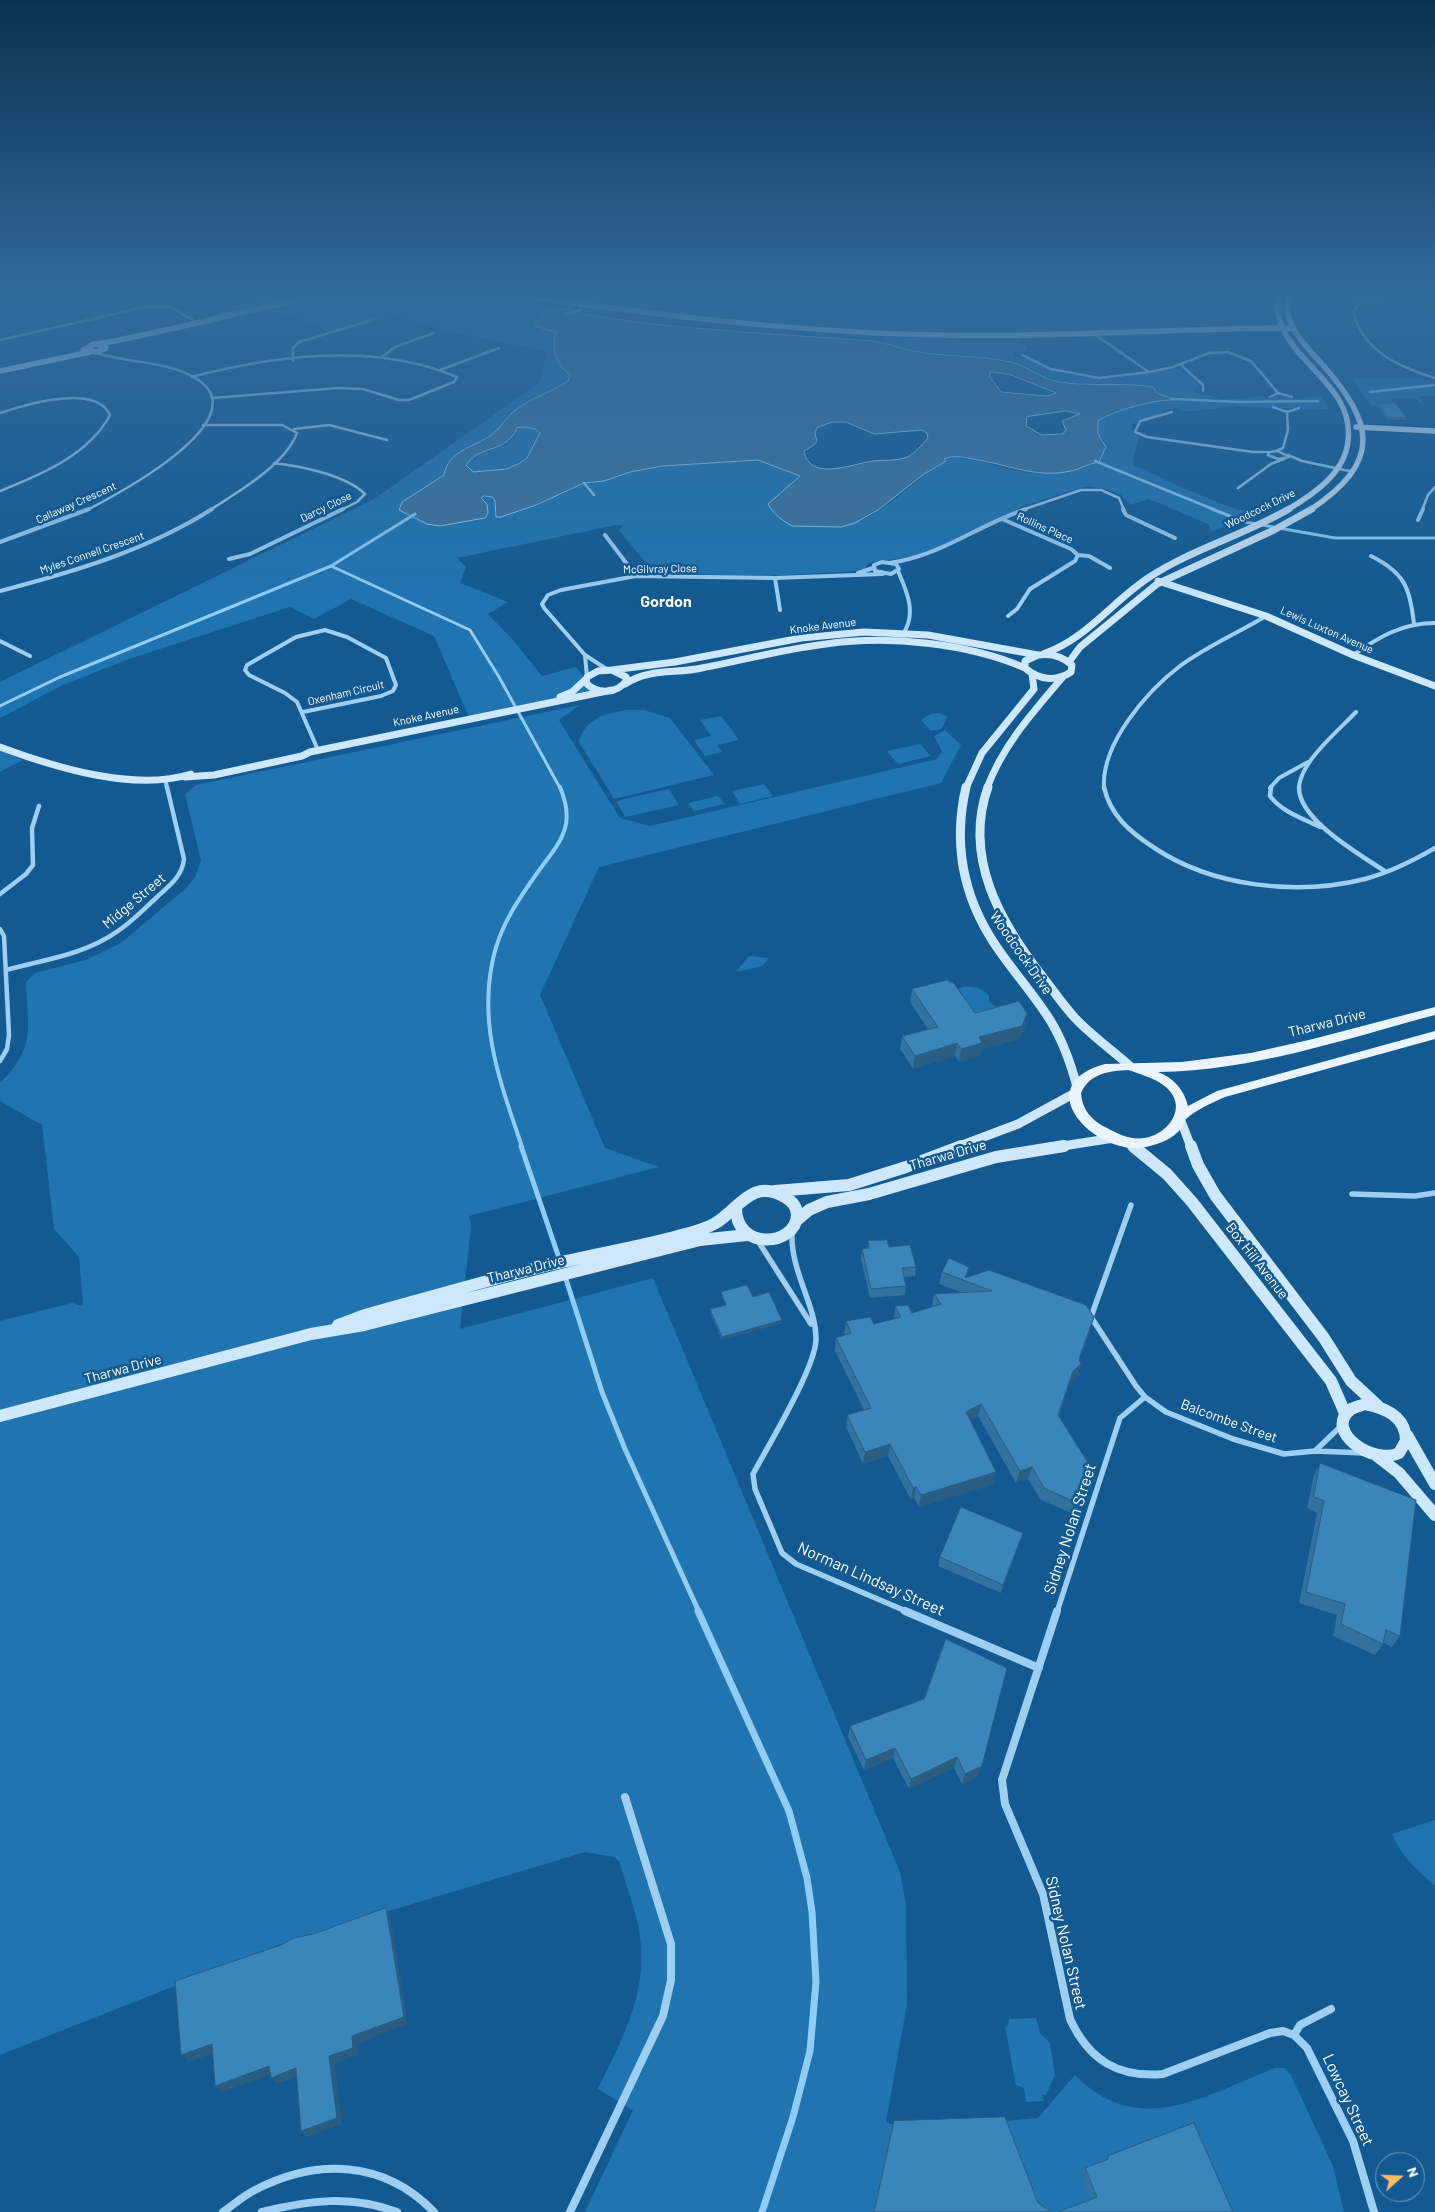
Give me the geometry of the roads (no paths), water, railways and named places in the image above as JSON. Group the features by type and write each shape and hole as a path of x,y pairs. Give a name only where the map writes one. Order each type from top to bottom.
{"main road":[{"path":"1337,397 1350,425 1435,431"},
{"name":"Woodcock Drive","path":"1133,1067 1074,1016 1013,936 996,907 985,879 980,851 979,824 987,788 992,774 1013,739 1062,678 1071,672 1072,665 1069,662 1077,648 1164,580 1283,524 1322,503 1338,491 1354,472 1363,450 1362,426 1349,397"},
{"name":"Woodcock Drive","path":"1040,654 1057,650 1077,638 1106,610 1151,576 1171,564 1266,521 1307,499 1330,481 1340,469 1351,437 1350,425"},
{"name":"Lewis Luxton Avenue","path":"1151,576 1266,616 1353,655 1435,686"},
{"name":"Knoke Avenue","path":"548,702 572,692 593,672 678,663 825,635 872,632 905,633 965,642 1017,654 1058,656 1069,662"},
{"name":"Knoke Avenue","path":"0,747 56,768 80,774 121,779 185,776 192,778 302,756 318,750 612,690 630,680 648,674 700,668 812,646 848,642 889,641 919,643 989,656 1025,668"},
{"path":"1040,654 1027,658 1024,665 1025,668 1032,674 1050,679 1062,678"},
{"path":"610,670 623,674 626,677 625,684"},
{"name":"Woodcock Drive","path":"1032,674 1034,689 1030,696 991,739 973,770 959,813 958,840 965,883 976,913 994,943 1059,1036 1076,1090"},
{"path":"587,678 586,683 593,689 612,690"},
{"name":"Tharwa Drive","path":"1133,1067 1198,1065 1236,1059 1305,1045 1435,1011"},
{"path":"1182,1119 1181,1100 1172,1086 1156,1075 1133,1067 1099,1069 1086,1076 1076,1090 1076,1106 1084,1119 1097,1130 1128,1142 1143,1142 1162,1138 1175,1130 1182,1119 1199,1104 1221,1094 1256,1082 1435,1035"},
{"name":"Tharwa Drive","path":"767,1191 849,1185 906,1167 1018,1124 1076,1090"},
{"name":"Box Hill Avenue","path":"1182,1119 1198,1164 1215,1195 1324,1338 1351,1381 1378,1406"},
{"name":"Tharwa Drive","path":"794,1224 809,1210 827,1202 869,1194 996,1157 1114,1138"},
{"name":"Box Hill Avenue","path":"1128,1142 1167,1174 1192,1202 1331,1381 1344,1418"},
{"path":"767,1191 778,1193 793,1204 796,1212 794,1224 776,1238 751,1236 735,1222 736,1206 748,1195 767,1191"},
{"name":"Tharwa Drive","path":"0,1416 312,1334 364,1325 532,1283 711,1226 726,1218 736,1206"},
{"name":"Tharwa Drive","path":"312,1334 362,1316 573,1259 600,1260 700,1240 751,1236"},
{"path":"1435,1484 1398,1418 1378,1406 1365,1404 1353,1406 1344,1418 1344,1431 1350,1440 1362,1450 1400,1473 1435,1515"},
{"path":"1373,1455 1389,1456 1399,1452 1405,1445 1407,1435"}],"street":[{"path":"212,398 222,397"},
{"path":"390,397 399,400 409,400 415,397"},
{"name":"Callaway Crescent","path":"0,542 72,516 127,489 170,460 186,446 203,425 212,410 212,398"},
{"path":"0,413 41,401 72,399 101,405 107,409 110,415 97,433 76,450 37,474 0,491"},
{"path":"1273,407 1287,412 1299,408"},
{"path":"1172,412 1140,421 1135,432 1147,437 1253,452 1270,452 1283,448"},
{"path":"1283,448 1288,432 1287,412"},
{"path":"203,425 272,424 294,430 319,424 331,425 368,437 387,440"},
{"name":"Myles Connell Crescent","path":"0,591 71,571 154,541 193,521 227,500 274,463 296,437 297,433 294,430"},
{"path":"1283,448 1288,454"},
{"path":"1275,451 1302,460 1354,472"},
{"path":"1253,452 1270,457 1302,460"},
{"path":"1270,452 1268,454 1271,464"},
{"path":"1238,488 1271,464 1289,458 1288,454"},
{"name":"Darcy Close","path":"229,559 250,554 357,502 365,494 358,487 304,468 274,463"},
{"path":"1418,520 1428,495 1435,488"},
{"path":"889,563 912,560 938,551 1027,508 1081,490 1094,489 1120,498 1124,511 1133,519 1176,538"},
{"name":"Rollins Place","path":"1002,519 1071,549 1078,555 1089,556 1110,568"},
{"path":"605,535 636,576"},
{"name":"Rollins Place","path":"1008,616 1017,609 1030,589 1075,561 1078,555"},
{"path":"1371,556 1394,568 1407,583 1414,624"},
{"path":"885,574 899,570 912,560"},
{"name":"McGilvray Close","path":"852,575 873,568 879,563 889,563"},
{"path":"889,563 896,564 911,603 908,627 905,633 889,641"},
{"path":"873,568 892,577"},
{"name":"McGilvray Close","path":"610,670 585,656 544,608 542,604 543,599 561,590 636,576 775,578 885,574"},
{"path":"775,578 780,610"},
{"path":"897,580 903,584"},
{"path":"1266,616 1191,658 1153,691 1115,743 1106,765 1103,780 1110,804 1126,826 1152,848 1176,861 1215,876 1241,882 1291,887 1323,886 1386,872 1435,848"},
{"path":"1353,655 1390,630 1414,624 1435,623"},
{"name":"Oxenham Circuit","path":"303,712 381,696 393,691 396,685 386,658 332,631 320,630 307,633 247,665 245,670 249,675 289,695 298,702 318,750"},
{"path":"905,633 919,643"},
{"path":"0,641 30,656"},
{"path":"585,656 587,678"},
{"path":"1356,712 1319,752 1298,779 1297,791 1301,802 1315,820 1386,872"},
{"path":"1319,752 1307,762 1275,781 1270,787 1268,794 1272,801 1280,807 1319,826 1348,844"},
{"name":"Midge Street","path":"6,970 82,950 100,942 120,929 177,879 183,869 184,859 165,778"},
{"path":"0,894 26,874 33,865 32,828 40,806"},
{"path":"0,929 4,936 9,1035 7,1049 0,1061"},
{"path":"1352,1194 1414,1196 1435,1193"},
{"name":"Balcombe Street","path":"1130,1205 1091,1317 1113,1355 1145,1397 1166,1412 1233,1439 1284,1454 1315,1451 1373,1455"},
{"name":"Norman Lindsay Street","path":"794,1224 791,1238 797,1271 816,1340 813,1355 753,1474 754,1489 782,1553 796,1564 1039,1668"},
{"path":"751,1236 768,1254 798,1307 813,1326"},
{"name":"Sidney Nolan Street","path":"1145,1397 1120,1418 1002,1780 1004,1804 1036,1874 1043,1894 1070,2019 1075,2032 1090,2053 1112,2068 1138,2076 1164,2074 1270,2033 1284,2031 1294,2035"},
{"path":"1315,1451 1339,1429 1344,1418"},
{"path":"570,2212 663,2016 671,1980 671,1944 625,1797"},
{"path":"1294,2035 1300,2025 1331,2010"},
{"name":"Lowcay Street","path":"1294,2035 1306,2048 1353,2141 1374,2212"},
{"path":"223,2212 254,2191 293,2175 331,2169 368,2172 385,2177 415,2193 434,2212"},
{"path":"262,2212 300,2201 342,2198 380,2205 397,2212"}],"waterway":[{"path":"1172,399 1240,402 1318,401"},
{"path":"1095,461 1215,510"},
{"path":"584,483 594,495"},
{"path":"1212,509 1245,522 1335,538 1435,538"},
{"path":"331,566 415,514"},
{"path":"0,706 60,677 331,566"},
{"path":"331,566 470,630 499,677 560,788"},
{"path":"522,1147 494,1055 488,1008 489,984 493,959 500,935 518,901 556,848 563,834 566,810 560,787"},
{"path":"521,1146 560,1261"},
{"path":"565,1276 602,1392 625,1449 699,1612"},
{"path":"698,1611 789,1811 807,1878 812,1912 816,1982 810,2051 793,2117 762,2212"}],"district":[{"name":"Gordon","path":"666,602"}]}
